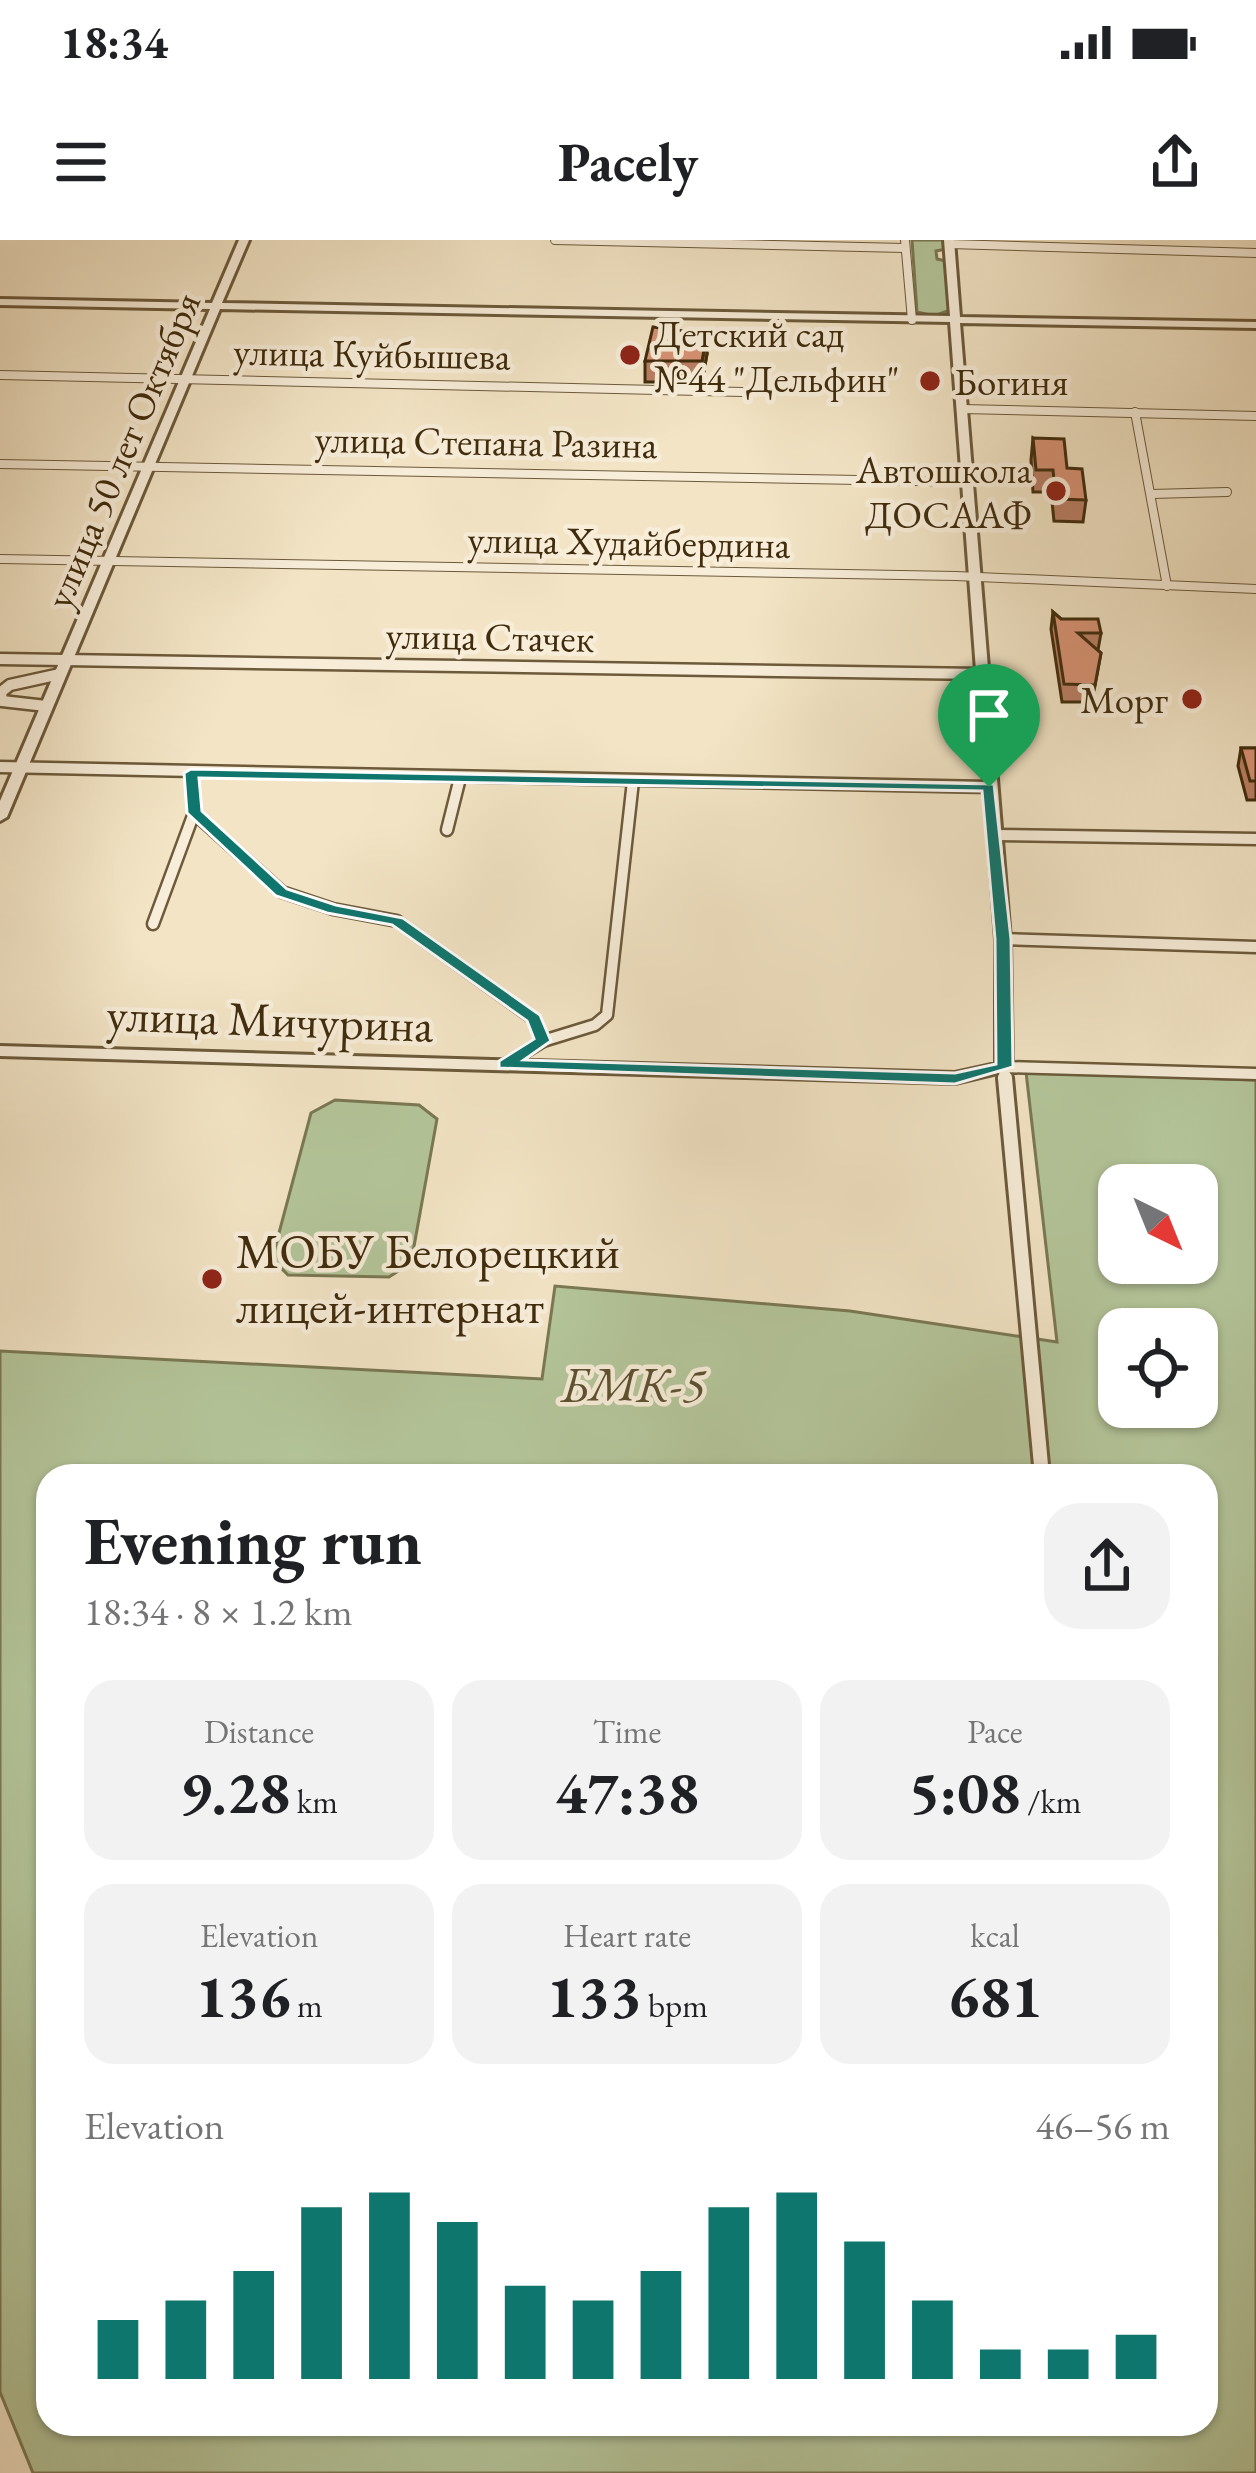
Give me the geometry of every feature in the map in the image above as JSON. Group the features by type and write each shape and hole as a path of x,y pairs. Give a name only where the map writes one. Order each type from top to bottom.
{"street":[{"name":"улица 50 лет Октября","path":"0,817 244,240"},
{"path":"555,240 905,244 912,320"},
{"path":"1041,1464 1004,1067 1003,939 949,242 1256,253"},
{"path":"0,302 1256,325"},
{"name":"улица Куйбышева","path":"0,375 742,392"},
{"path":"962,409 1256,416"},
{"path":"1135,412 1167,586"},
{"name":"улица Степана Разина","path":"0,464 970,482"},
{"path":"1151,494 1227,492"},
{"name":"улица Худайбердина","path":"0,559 1256,590"},
{"name":"улица Стачек","path":"0,658 980,674"},
{"path":"46,706 2,701 1,692 10,685 60,674"},
{"path":"0,767 989,787"},
{"path":"153,924 194,813 191,773"},
{"path":"447,830 460,778"},
{"path":"505,1065 543,1041 595,1025 607,1015 632,781"},
{"path":"194,813 282,892 333,909 397,921 534,1018 543,1041"},
{"path":"994,835 1256,839"},
{"path":"1003,939 1256,947"},
{"name":"улица Мичурина","path":"0,1051 955,1078 1004,1067 1256,1074"}],"green space":[{"path":"912,240 944,240 946,249 936,251 937,259 946,261 950,310 934,316 917,312"},
{"name":"БМК-5","path":"1026,1072 1256,1080 1256,2473 33,2473 0,2392 0,1351 542,1379 555,1286 850,1311 1057,1342"},
{"path":"335,1100 419,1105 437,1119 411,1263 389,1277 288,1275 272,1259 311,1113"}],"building":[{"path":"653,327 707,334 702,361 645,361"},
{"path":"1033,438 1064,439 1067,468 1082,469 1086,500 1056,499 1053,470 1036,470"},
{"path":"1053,612 1061,619 1098,619 1101,633 1078,633 1101,653 1095,685 1064,684"},
{"path":"1241,748 1256,748 1256,781 1250,781"}],"place":[{"name":"Детский сад №44 \"Дельфин\"","path":"630,355"},
{"name":"Богиня","path":"930,381"},
{"name":"Автошкола ДОСААФ","path":"1056,491"},
{"name":"Морг","path":"1192,699"},
{"name":"МОБУ Белорецкий лицей-интернат","path":"212,1279"}],"route":[{"path":"191,773 900,785 989,787 1003,939 1004,1067 955,1078 505,1065 543,1041 534,1018 397,921 333,909 282,892 194,813 191,773"}]}
